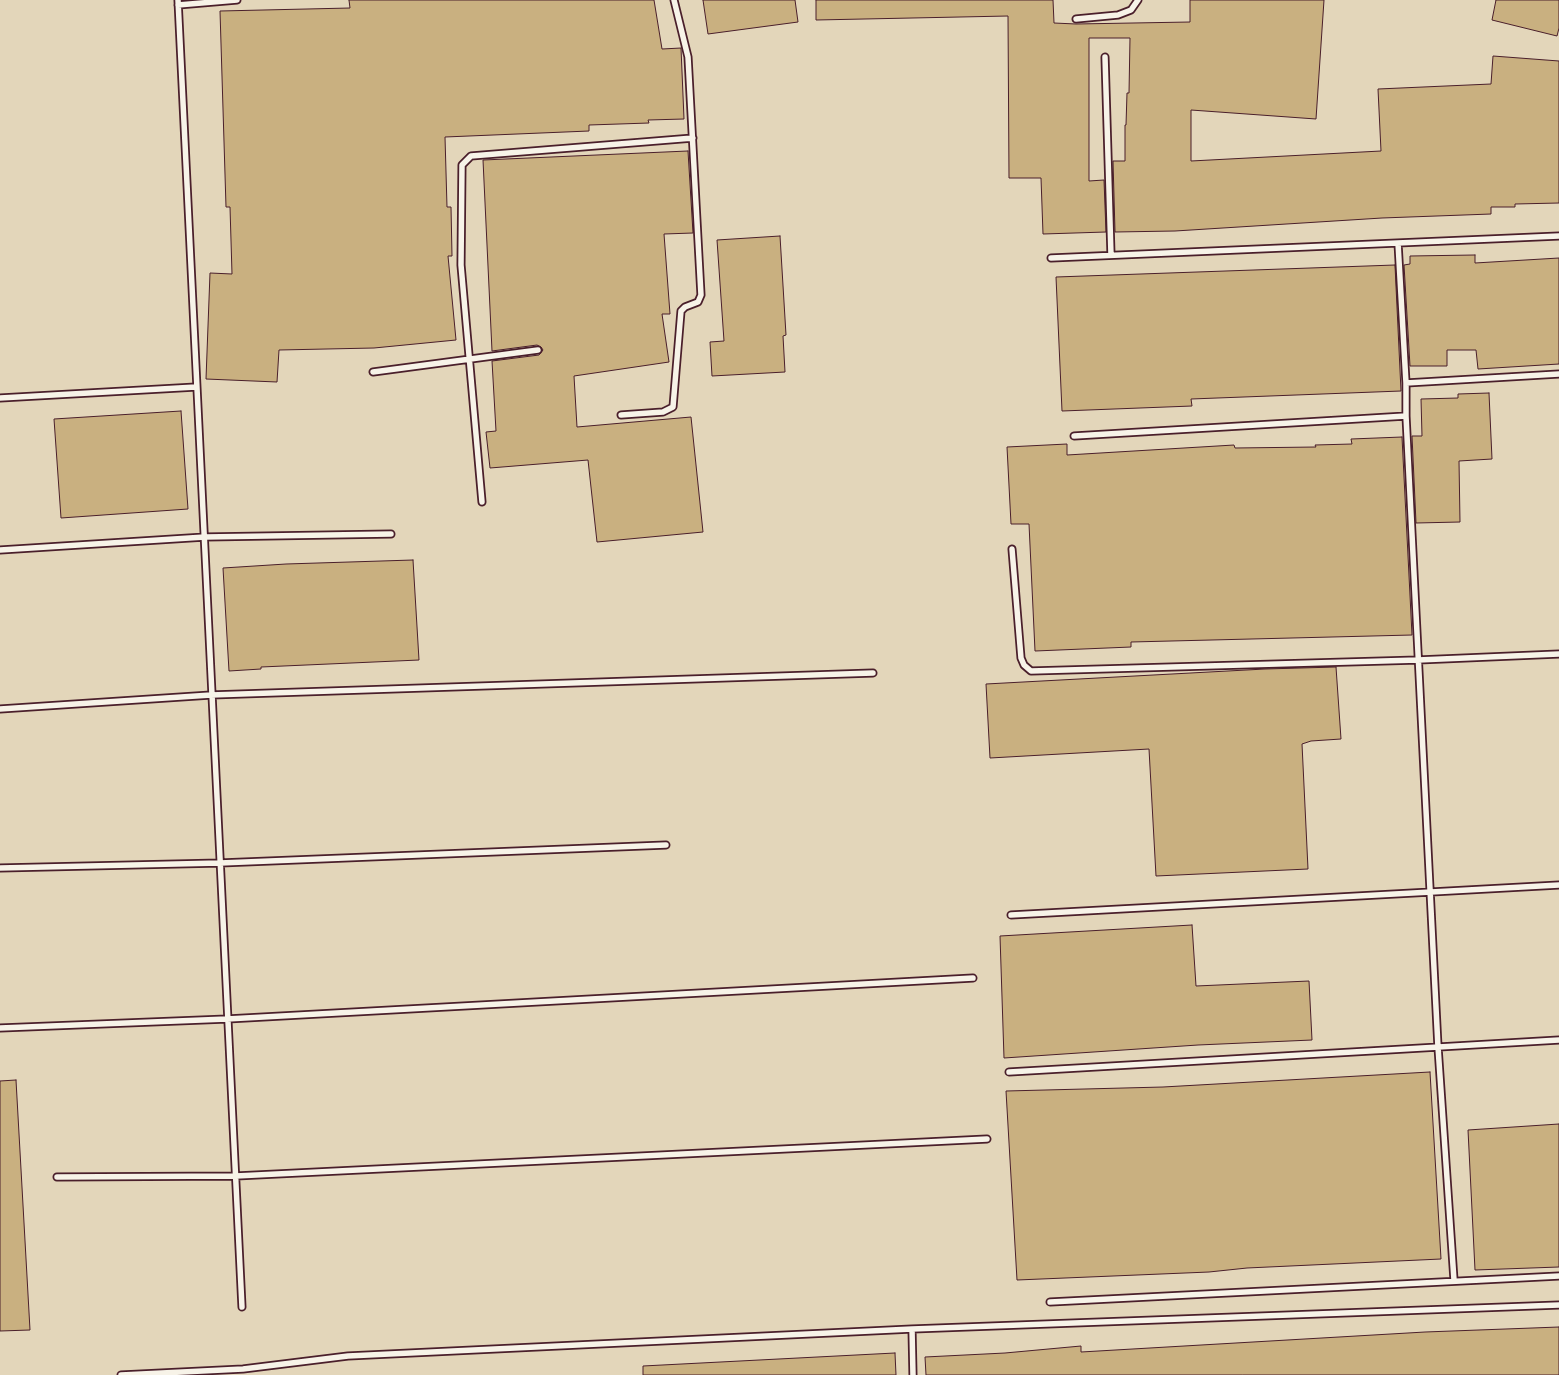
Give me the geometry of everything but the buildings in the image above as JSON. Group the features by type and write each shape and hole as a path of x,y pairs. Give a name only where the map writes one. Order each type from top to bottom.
{"lane":[{"path":"237,0 178,3 242,1307"},
{"path":"621,415 662,412 673,407 680,311 684,307 698,302 701,295 688,57 674,0"},
{"path":"1076,19 1118,15 1131,10 1138,0"},
{"path":"1105,57 1111,255"},
{"path":"482,502 461,265 462,165 471,156 693,138"},
{"path":"1051,258 1559,236"},
{"path":"1398,243 1438,1047 1454,1280"},
{"path":"373,372 538,350"},
{"path":"1406,383 1559,374"},
{"path":"0,398 196,387"},
{"path":"1074,436 1406,416"},
{"path":"0,550 205,537 391,534"},
{"path":"1012,549 1021,658 1024,666 1031,671 1559,654"},
{"path":"0,709 211,695 873,674"},
{"path":"0,868 220,863 666,845"},
{"path":"1011,915 1559,885"},
{"path":"0,1028 227,1019 974,978"},
{"path":"1009,1072 1559,1040"},
{"path":"58,1177 236,1176 987,1138"},
{"path":"1050,1302 1559,1276"},
{"path":"121,1375 243,1369 348,1356 912,1329 1559,1305"},
{"path":"912,1329 913,1375"}],"shaded area":[{"path":"0,0 1559,0 1559,1375 0,1375"}]}
